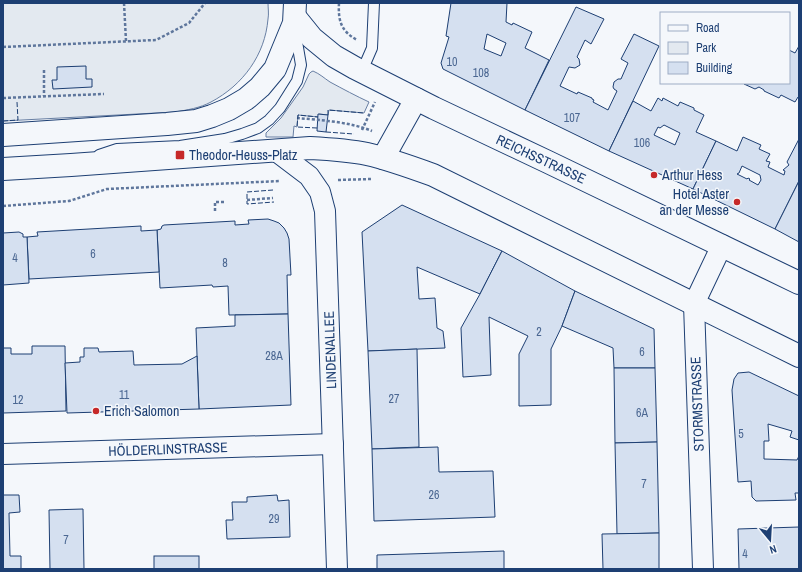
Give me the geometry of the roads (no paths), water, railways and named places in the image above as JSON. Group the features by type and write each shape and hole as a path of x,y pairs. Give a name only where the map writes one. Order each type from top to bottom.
{"main road":[{"name":"REICHSSTRASSE","path":"296,11 312,38 334,56 354,68 799,282"},
{"path":"3,134 196,121 229,109 246,99 260,87 275,69 296,11"},
{"path":"383,158 416,99"},
{"path":"3,169 310,148 365,153 433,175 799,356"}],"street":[{"name":"LINDENALLEE","path":"276,151 309,176 320,192 325,211 337,569"},
{"name":"STORMSTRASSE","path":"703,569 694,304 722,245"},
{"name":"HÖLDERLINSTRASSE","path":"3,454 333,444"}],"lane":[{"path":"362,72 372,48 374,3"},
{"path":"71,165 84,162 117,149 180,146 226,139 258,128 269,120 280,108 297,81 301,65 296,11"}],"place":[{"name":"Theodor-Heuss-Platz","path":"180,155"},
{"name":"Arthur Hess","path":"654,175"},
{"name":"Hotel Aster an der Messe","path":"737,202"},
{"name":"Erich Salomon","path":"96,411"}]}
